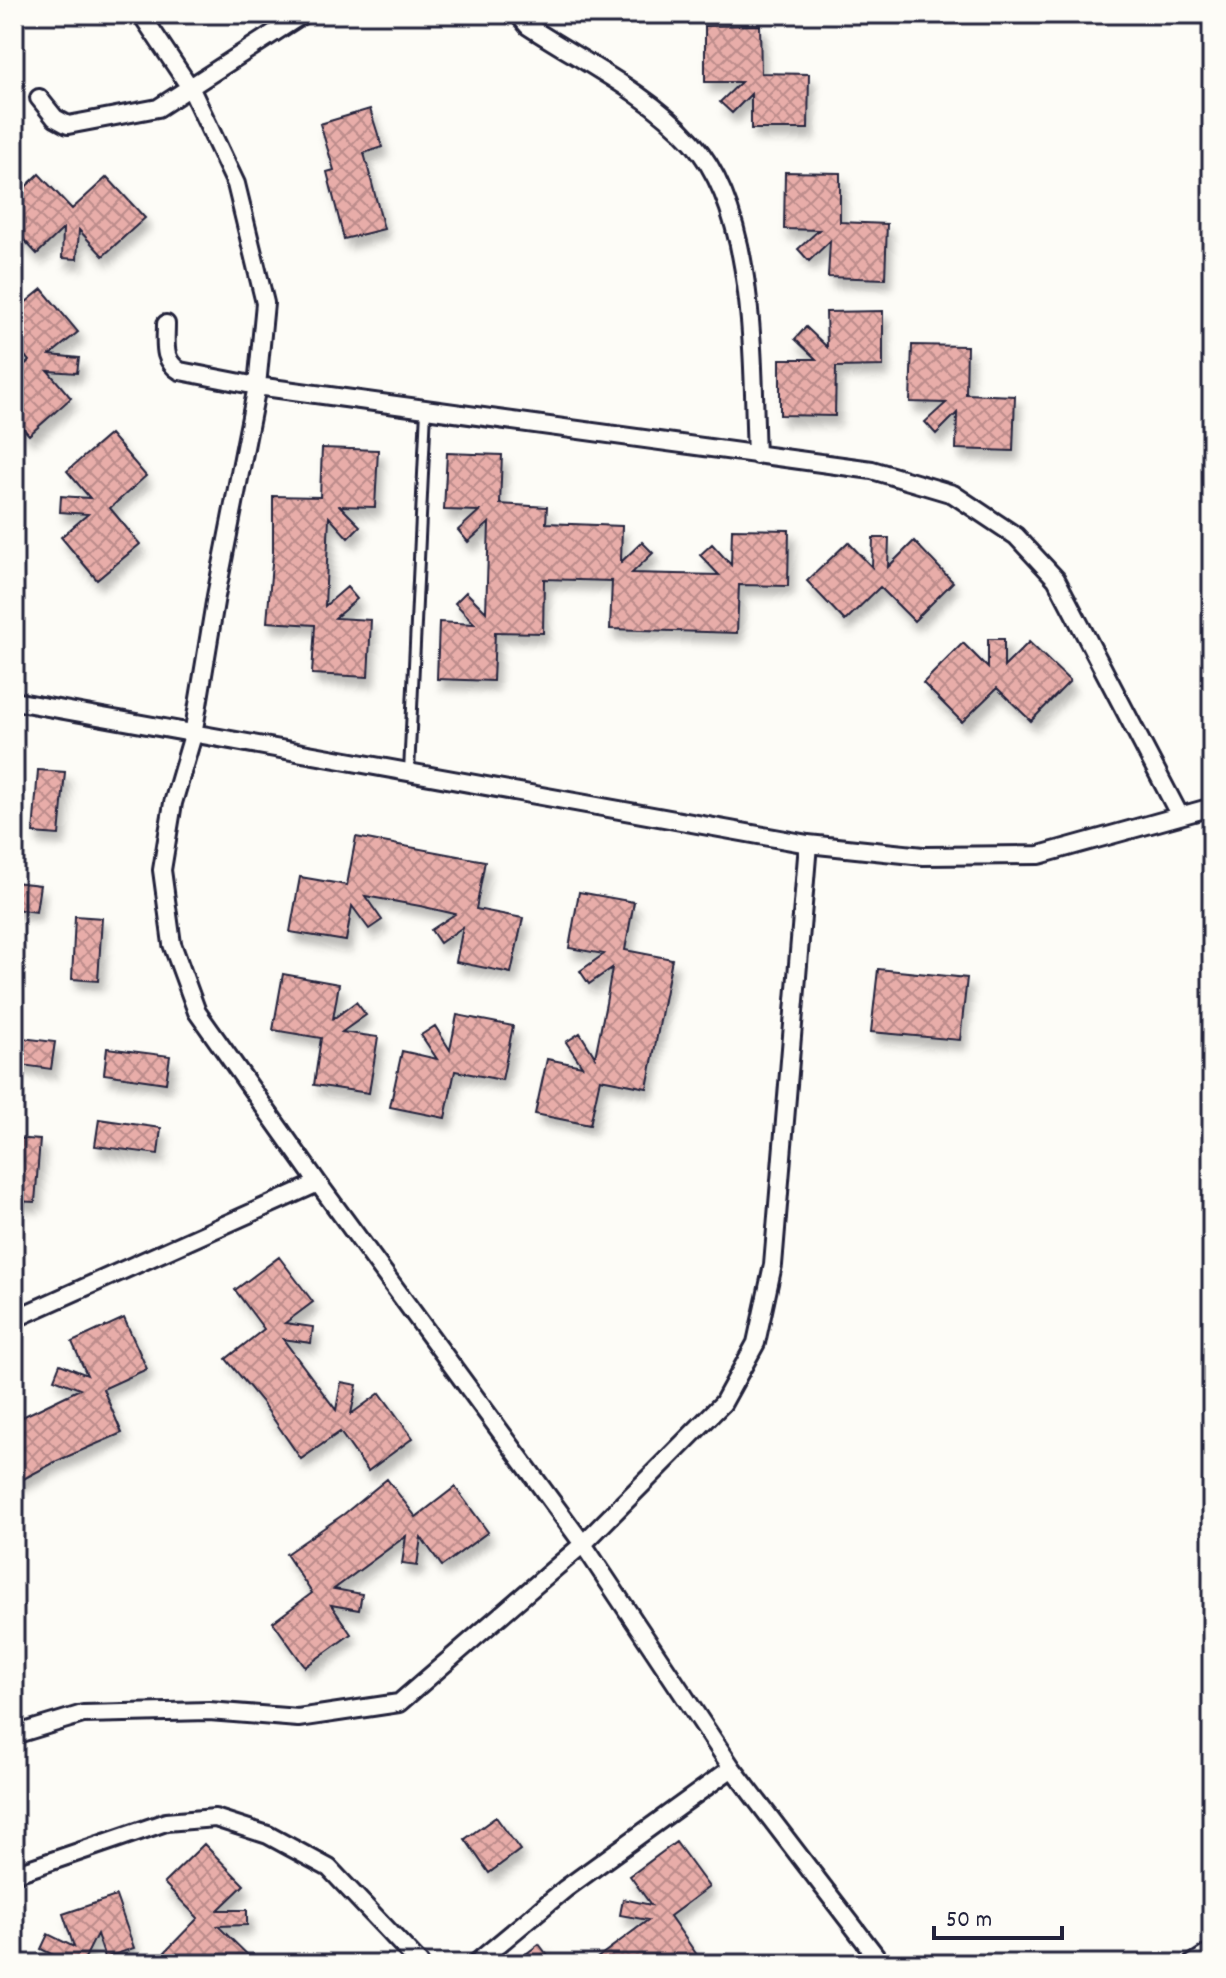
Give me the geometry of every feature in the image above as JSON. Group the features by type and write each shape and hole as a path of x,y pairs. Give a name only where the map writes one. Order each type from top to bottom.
{"street":[{"path":"141,14 191,89 236,184 265,303 257,386 216,596 193,735 173,803 162,870 172,944 197,1012 318,1183 583,1544 732,1768 882,1964"},
{"path":"39,98 55,118 68,125 158,108 303,14"},
{"path":"518,14 528,26 642,97 693,143 722,188 737,240 751,320 756,455"},
{"path":"166,324 166,357 170,365 180,371 257,386 872,470 953,494 1016,536 1056,579 1180,816"},
{"path":"14,701 808,844 923,856 1039,855 1212,807"},
{"path":"14,1735 83,1714 209,1711 298,1718 399,1703 583,1544 723,1403 756,1343 773,1265 808,844"},
{"path":"14,1319 318,1183"},
{"path":"475,1964 565,1889 732,1768"},
{"path":"14,1874 166,1822 215,1818 268,1835 329,1868 420,1964"},
{"path":"1192,1964 1212,1951"}],"lane":[{"path":"409,773 426,409"}],"building":[{"path":"760,25 761,73 809,74 808,129 751,129 751,94 732,113 720,102 741,82 705,82 705,26"},
{"path":"370,109 382,147 364,153 384,229 344,239 327,172 334,170 320,124"},
{"path":"785,172 840,173 840,222 887,224 885,279 828,277 830,241 809,261 798,249 819,230 784,229"},
{"path":"39,174 72,209 107,177 145,218 103,256 79,230 77,259 62,258 63,229 37,254 14,229 14,198"},
{"path":"42,289 78,332 50,355 79,358 77,373 48,371 71,398 29,435 14,418 14,374 29,361 14,343 14,312"},
{"path":"883,311 883,366 836,367 835,416 780,415 780,359 816,359 795,339 806,327 827,347 826,312"},
{"path":"912,345 967,346 966,394 1015,396 1013,451 956,449 957,413 936,434 925,422 946,403 910,402"},
{"path":"110,434 146,476 110,508 140,544 97,580 61,537 88,514 60,512 61,496 90,498 67,471"},
{"path":"322,448 378,450 375,507 340,506 360,526 348,538 329,517 325,606 347,587 357,599 335,618 371,620 368,677 312,674 315,625 267,622 273,552 273,496 320,497"},
{"path":"447,453 502,455 500,504 547,507 546,523 622,526 621,562 642,542 653,553 632,573 719,575 700,555 712,544 731,565 732,529 789,530 788,586 739,585 737,633 610,629 612,581 544,579 543,633 495,632 493,681 437,679 439,622 475,624 455,603 466,592 486,612 489,523 468,542 458,530 479,511 444,510"},
{"path":"873,538 889,538 888,567 914,541 953,582 914,621 880,587 845,621 807,581 848,542 872,567"},
{"path":"988,639 1004,639 1004,667 1029,642 1070,681 1031,721 997,688 962,722 923,683 963,643 988,668"},
{"path":"38,770 65,772 59,835 33,833"},
{"path":"356,837 485,861 476,909 523,918 511,973 456,962 463,927 440,943 431,930 455,914 420,906 365,896 382,920 369,929 352,906 346,941 290,932 300,877 347,885"},
{"path":"14,882 40,885 36,912 14,909"},
{"path":"579,892 634,902 625,950 672,959 647,1088 600,1079 590,1125 535,1114 547,1059 582,1066 566,1042 580,1033 595,1057 606,1003 612,968 589,984 580,971 604,954 569,948"},
{"path":"75,916 102,918 98,981 72,979"},
{"path":"878,969 967,978 960,1040 871,1032"},
{"path":"283,974 339,984 333,1019 356,1002 366,1015 342,1032 378,1037 369,1093 314,1085 321,1038 273,1030"},
{"path":"457,1015 513,1026 502,1080 455,1071 445,1118 390,1107 402,1051 437,1059 421,1035 435,1026 450,1050"},
{"path":"14,1037 55,1042 51,1069 14,1064"},
{"path":"107,1048 170,1056 166,1083 104,1074"},
{"path":"99,1119 161,1128 158,1154 95,1146"},
{"path":"14,1138 40,1140 35,1202 14,1201"},
{"path":"279,1257 313,1302 285,1323 313,1327 311,1343 283,1339 336,1410 341,1382 357,1385 351,1414 380,1393 413,1438 368,1471 340,1432 301,1459 261,1401 226,1359 264,1329 235,1290"},
{"path":"124,1318 147,1369 103,1389 122,1433 57,1461 14,1484 14,1421 80,1389 54,1379 60,1364 87,1375 72,1342"},
{"path":"387,1479 416,1517 455,1487 488,1532 442,1566 421,1537 417,1566 402,1564 406,1536 334,1589 362,1594 359,1610 331,1605 351,1634 305,1667 273,1622 312,1593 286,1554 344,1514"},
{"path":"496,1817 520,1850 489,1873 465,1839"},
{"path":"676,1842 709,1887 670,1916 697,1955 684,1964 589,1964 648,1920 620,1915 623,1899 651,1905 630,1876"},
{"path":"204,1844 244,1885 218,1910 247,1910 247,1925 218,1926 257,1964 177,1964 165,1952 198,1918 164,1883"},
{"path":"116,1896 134,1948 105,1958 97,1934 82,1964 71,1964 41,1949 48,1934 74,1947 63,1914"},
{"path":"539,1944 554,1964 513,1964"}]}
